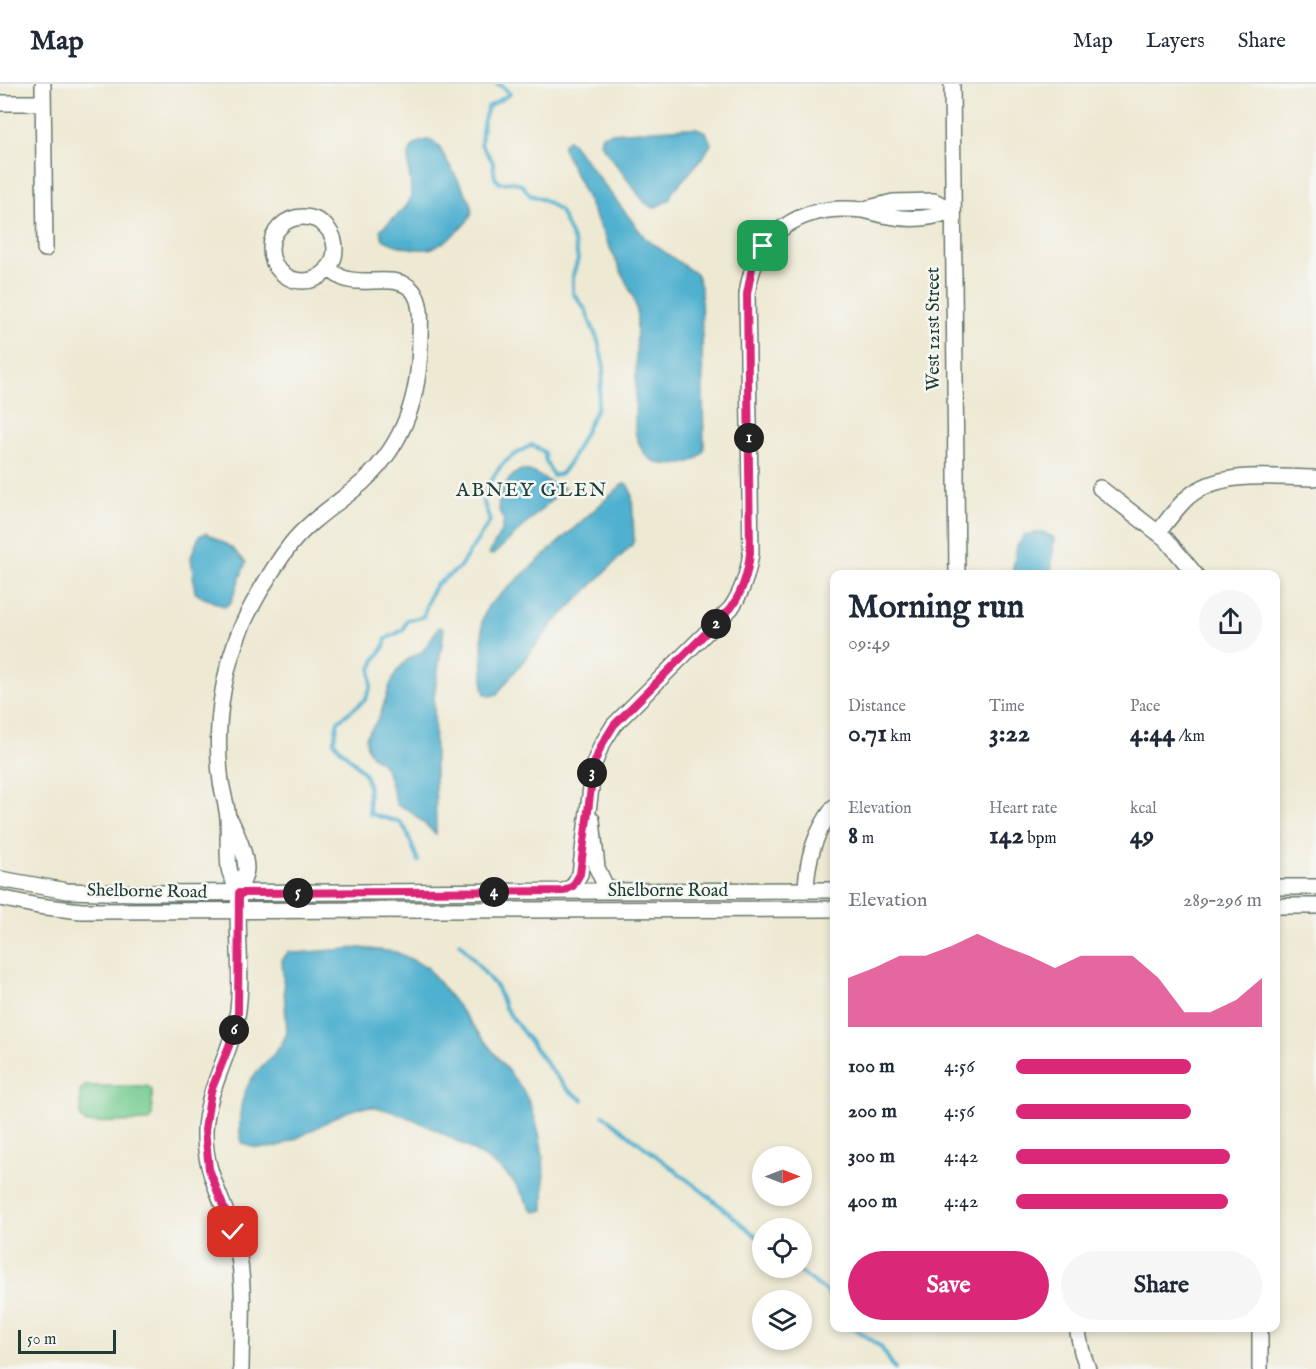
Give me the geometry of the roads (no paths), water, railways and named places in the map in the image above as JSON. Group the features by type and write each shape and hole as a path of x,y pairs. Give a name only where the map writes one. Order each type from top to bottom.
{"street":[{"path":"42,84 45,249"},
{"name":"West 121st Street","path":"952,84 957,570"},
{"path":"0,103 42,103"},
{"path":"564,891 573,886 580,874 588,800 594,764 601,746 614,725 731,608 739,596 748,573 750,553 747,294 752,268 771,236 800,218 826,211 862,210 892,217 933,218 953,211"},
{"path":"300,216 320,221 333,238 335,248 328,268 321,276 311,280 290,279 281,273 274,264 271,254 274,233 280,225 300,216"},
{"path":"241,1369 240,1261 233,1232 209,1169 205,1142 206,1115 211,1091 229,1046 238,1013 239,903 229,869 228,816 221,783 219,728 221,702 227,673 244,621 254,602 291,544 380,464 411,412 420,359 420,309 414,291 398,282 359,282 344,279 328,268"},
{"path":"1158,533 1189,496 1209,485 1241,477 1314,478"},
{"path":"1100,488 1175,548 1192,570"},
{"path":"588,800 596,845 597,868 605,885 615,891"},
{"path":"806,890 811,850 816,836 830,813"},
{"name":"Shelborne Road","path":"0,879 79,892 239,903 830,909"},
{"path":"1280,887 1316,887"},
{"name":"Shelborne Road","path":"0,898 65,910 564,891 830,890"},
{"path":"1280,906 1316,906"},
{"path":"1078,1332 1088,1369"},
{"path":"1260,1332 1260,1369"}],"water":[{"path":"697,128 706,132 711,144 704,156 673,191 669,200 654,208 645,203 600,143 602,135 610,133"},
{"path":"568,140 645,238 697,275 701,287 704,449 701,455 688,463 671,465 655,462 642,449 635,432 637,312 634,299 563,148 563,144"},
{"path":"433,141 439,147 470,201 472,213 468,220 446,241 433,248 410,248 393,244 383,239 380,230 408,204 411,192 408,165 411,149 417,143"},
{"path":"521,470 532,472 564,488 493,555 489,554 502,529 504,520 499,506 501,492 509,479"},
{"path":"623,484 627,484 632,494 634,539 632,545 552,625 497,694 490,696 485,694 482,621 488,606"},
{"path":"1042,532 1054,538 1051,570 1013,570 1017,546 1025,535"},
{"path":"206,533 231,547 246,562 231,602 225,607 195,592 191,557 199,536"},
{"path":"439,627 444,629 434,697 436,834 409,810 397,805 386,769 367,748 366,737 380,716 397,671 407,660 423,651"},
{"path":"360,948 396,952 427,967 523,1090 535,1119 542,1148 544,1210 535,1212 531,1209 511,1179 465,1146 422,1123 383,1109 369,1107 353,1110 289,1142 273,1147 257,1148 241,1142 240,1112 245,1093 254,1075 273,1055 287,1032 282,960 289,951 296,953"}],"waterway":[{"path":"418,861 406,830 400,822 370,814 366,777 334,741 338,721 365,700 371,686 371,669 386,639 403,630 407,620 423,617 436,585 459,568 490,521 482,497 501,466 515,454 532,445 544,452 553,476 561,474 570,462 597,408 604,367 598,341 585,309 573,293 573,275 578,259 575,244 560,211 544,200 530,195 522,185 514,182 500,183 495,178 493,162 481,144 483,123 488,107 510,94 497,84"},
{"path":"460,943 497,988 505,1008 552,1071 568,1090 583,1100"},
{"path":"603,1115 752,1233"},
{"path":"808,1278 830,1296"},
{"path":"860,1332 881,1347 895,1369"}],"district":[{"name":"ABNEY GLEN","path":"532,490"}]}
